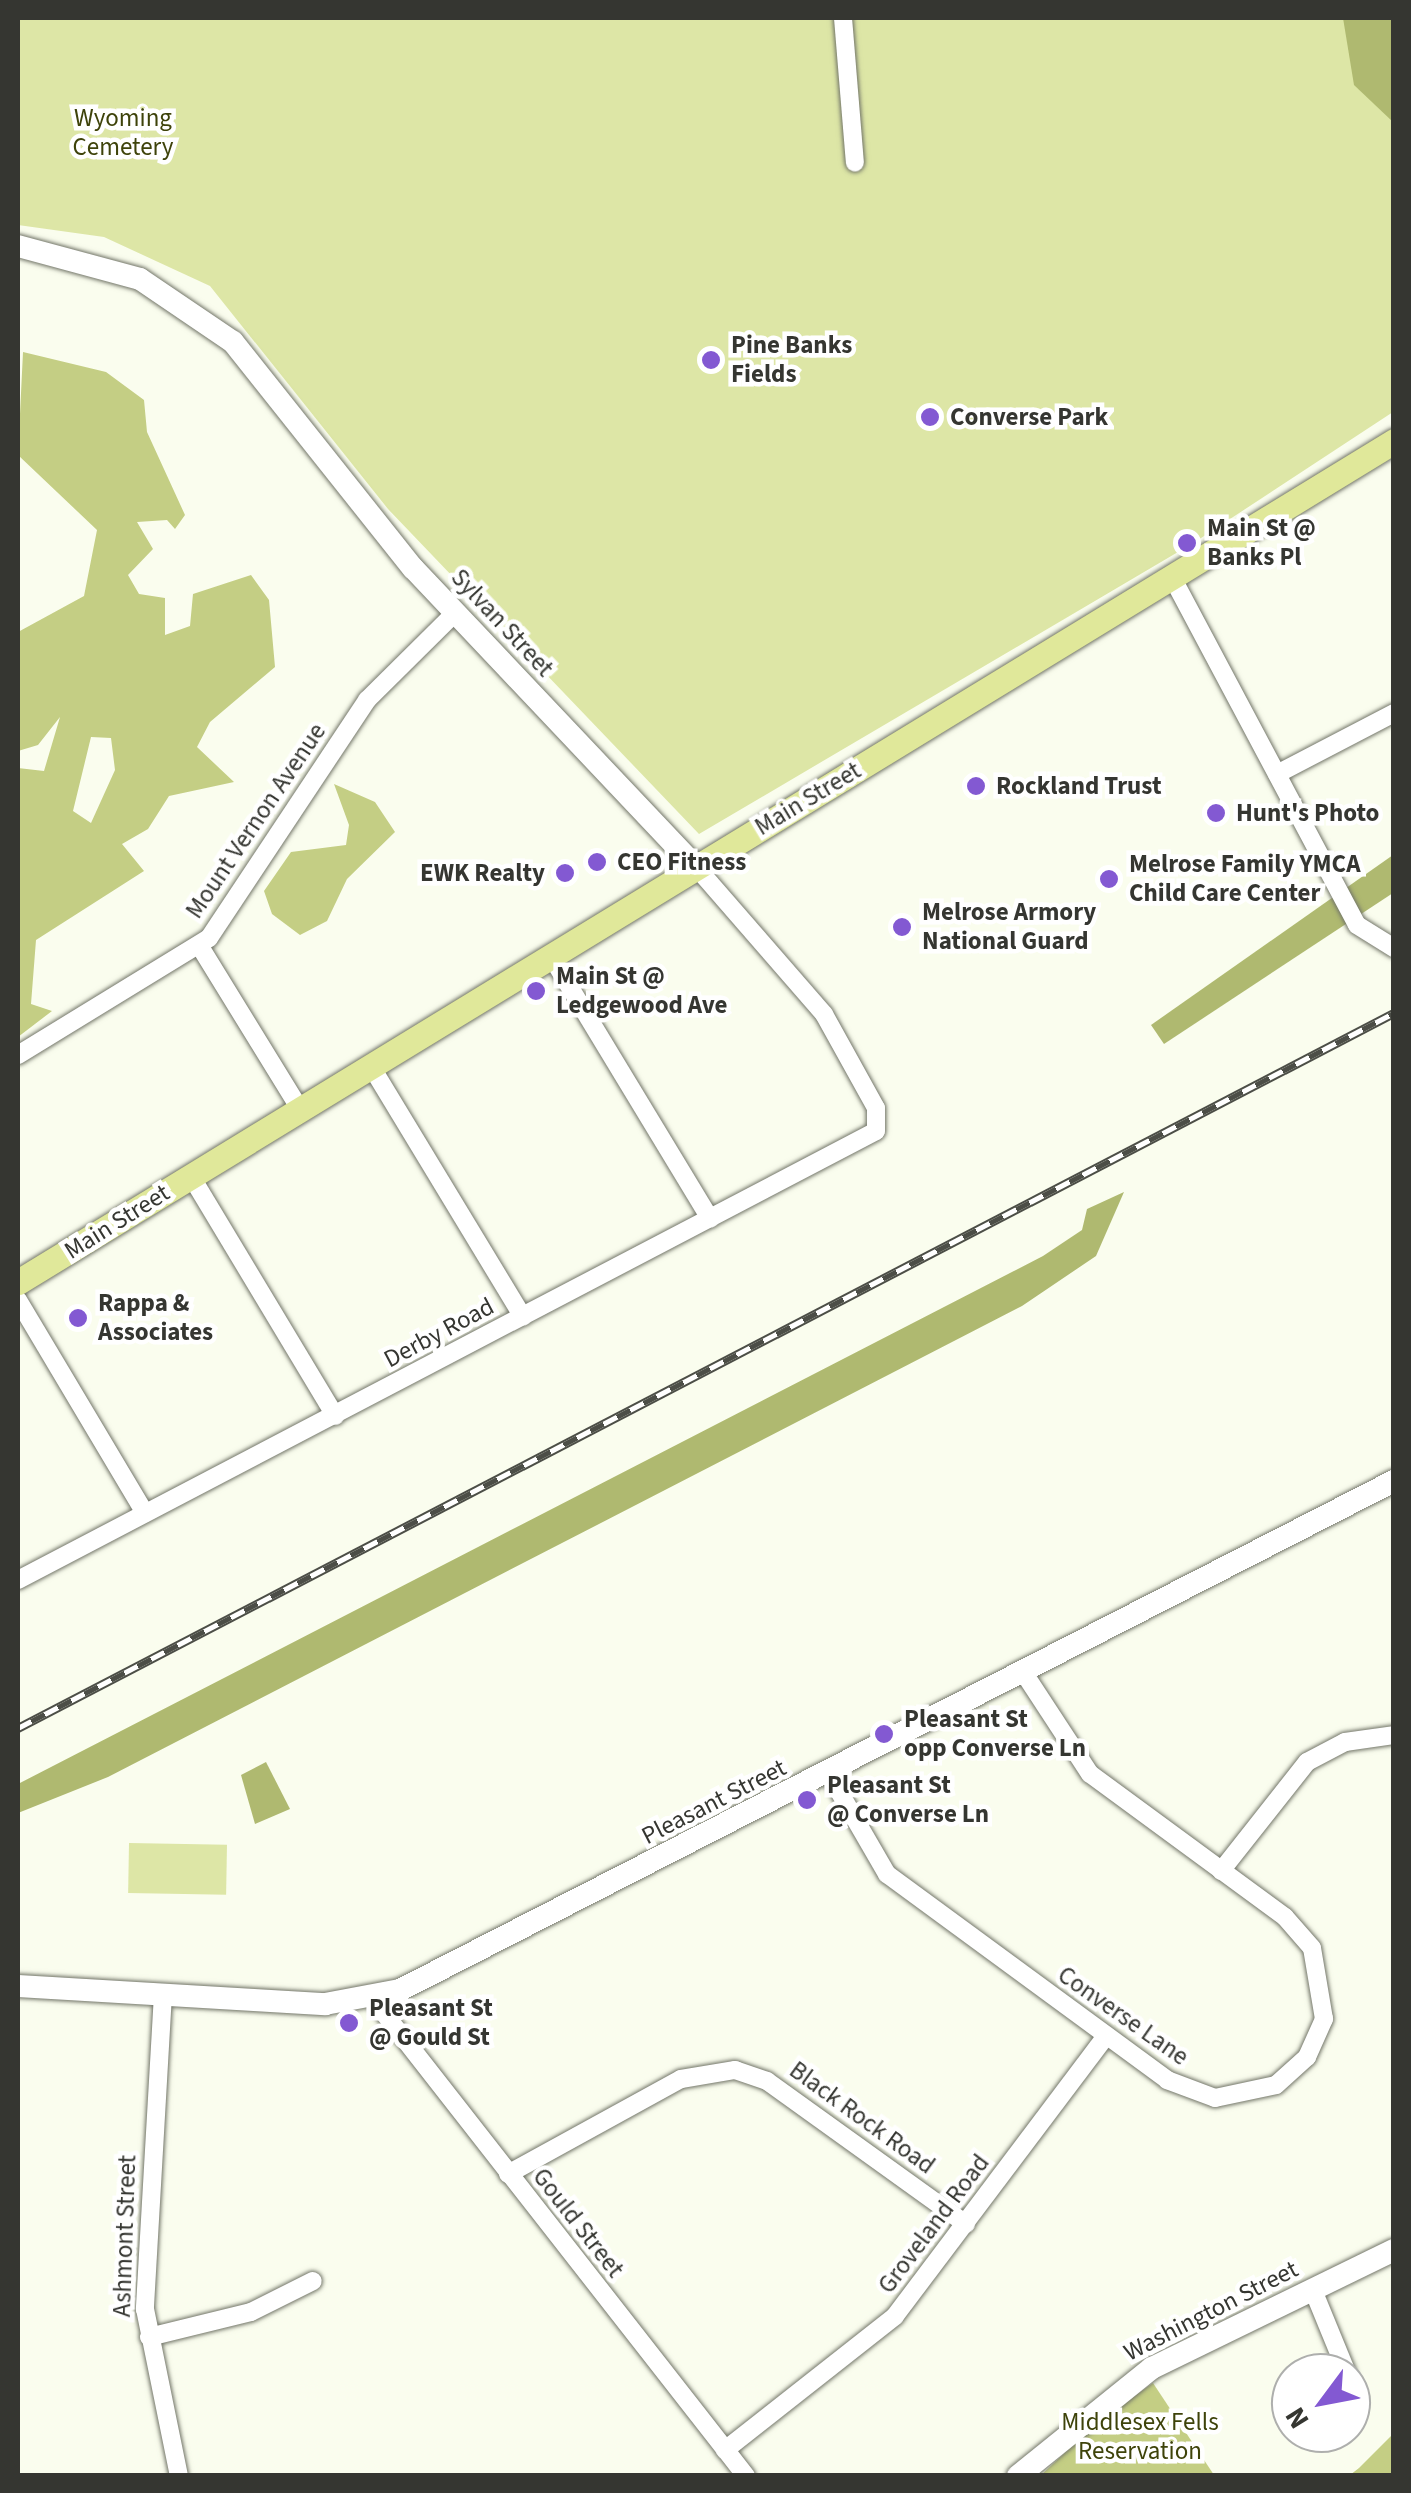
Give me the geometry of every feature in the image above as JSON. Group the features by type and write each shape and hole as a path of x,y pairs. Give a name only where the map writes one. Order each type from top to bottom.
{"main road":[{"name":"Sylvan Street","path":"18,246 140,279 220,331 455,614 696,868"},
{"name":"Main Street","path":"18,1282 1394,440"},
{"name":"Pleasant Street","path":"18,1986 373,1999 447,1971 1394,1481"},
{"name":"Washington Street","path":"1018,2476 1152,2368 1394,2250"}],"street":[{"path":"843,18 855,164"},
{"path":"1172,577 1357,926 1394,948"},
{"name":"Mount Vernon Avenue","path":"18,1055 199,946 367,700 455,614"},
{"path":"1277,774 1394,713"},
{"name":"Sylvan Street","path":"696,868 824,1014 880,1125"},
{"path":"199,946 300,1110"},
{"path":"551,956 710,1219"},
{"path":"372,1066 523,1318"},
{"name":"Derby Road","path":"18,1580 523,1318 880,1125"},
{"path":"190,1176 335,1416"},
{"path":"18,1300 145,1513"},
{"name":"Converse Lane","path":"829,1774 887,1874 1106,2036 1176,2086 1215,2098 1267,2090 1307,2058 1325,2009 1317,1958 1293,1924 1090,1774 1024,1673"},
{"path":"1221,1871 1308,1762 1345,1742 1394,1735"},
{"name":"Ashmont Street","path":"163,1994 149,2337 180,2476"},
{"name":"Gould Street","path":"373,1999 746,2476"},
{"name":"Groveland Road","path":"725,2450 895,2316 1106,2036"},
{"name":"Black Rock Road","path":"508,2174 680,2079 735,2070 767,2081 966,2224"},
{"path":"149,2337 250,2312 313,2282"},
{"path":"1313,2290 1339,2353"}],"green space":[{"name":"Pine Banks Fields","path":"18,18 1393,18 1393,412 1195,542 699,834 388,509 210,286 104,237 18,225"},
{"path":"23,352 106,372 144,400 147,432 185,515 175,529 167,520 137,522 153,549 128,575 139,594 165,598 165,635 190,626 193,594 251,575 269,600 275,667 210,722 197,747 234,782 169,796 148,829 122,844 144,871 36,940 31,1004 52,1011 18,1037 18,768 44,771 60,717 38,745 18,751 18,632 84,596 97,530 18,455","holes":["91,737 111,738 115,770 91,823 73,811"]},
{"path":"334,784 375,802 395,832 347,879 327,921 300,935 272,914 264,891 291,852 346,845 349,825"},
{"path":"129,1843 227,1845 226,1895 128,1893"},
{"name":"Middlesex Fells Reservation","path":"1153,2383 1214,2475 1040,2476 1098,2422"},
{"path":"1393,2434 1393,2475 1350,2475 1359,2468"}],"shaded area":[{"path":"1343,18 1393,18 1393,122 1354,85"},
{"path":"1393,855 1393,893 1164,1044 1151,1025"},
{"path":"1124,1192 1096,1256 1022,1306 108,1777 18,1813 18,1784 1043,1256 1082,1230 1087,1209"},
{"path":"266,1762 290,1809 255,1824 241,1775"}],"railway":[{"path":"18,1728 1394,1013"}],"place":[{"name":"Pine Banks Fields","path":"711,360"},
{"name":"Converse Park","path":"930,417"},
{"name":"Main St @ Banks Pl","path":"1187,543"},
{"name":"Rockland Trust","path":"976,786"},
{"name":"Hunt's Photo","path":"1216,813"},
{"name":"CEO Fitness","path":"597,862"},
{"name":"EWK Realty","path":"565,873"},
{"name":"Melrose Family YMCA Child Care Center","path":"1109,879"},
{"name":"Melrose Armory National Guard","path":"902,927"},
{"name":"Main St @ Ledgewood Ave","path":"536,991"},
{"name":"Rappa & Associates","path":"78,1318"},
{"name":"Pleasant St opp Converse Ln","path":"884,1734"},
{"name":"Pleasant St @ Converse Ln","path":"807,1800"},
{"name":"Pleasant St @ Gould St","path":"349,2023"}],"park label":[{"name":"Wyoming Cemetery","path":"123,134"}]}
